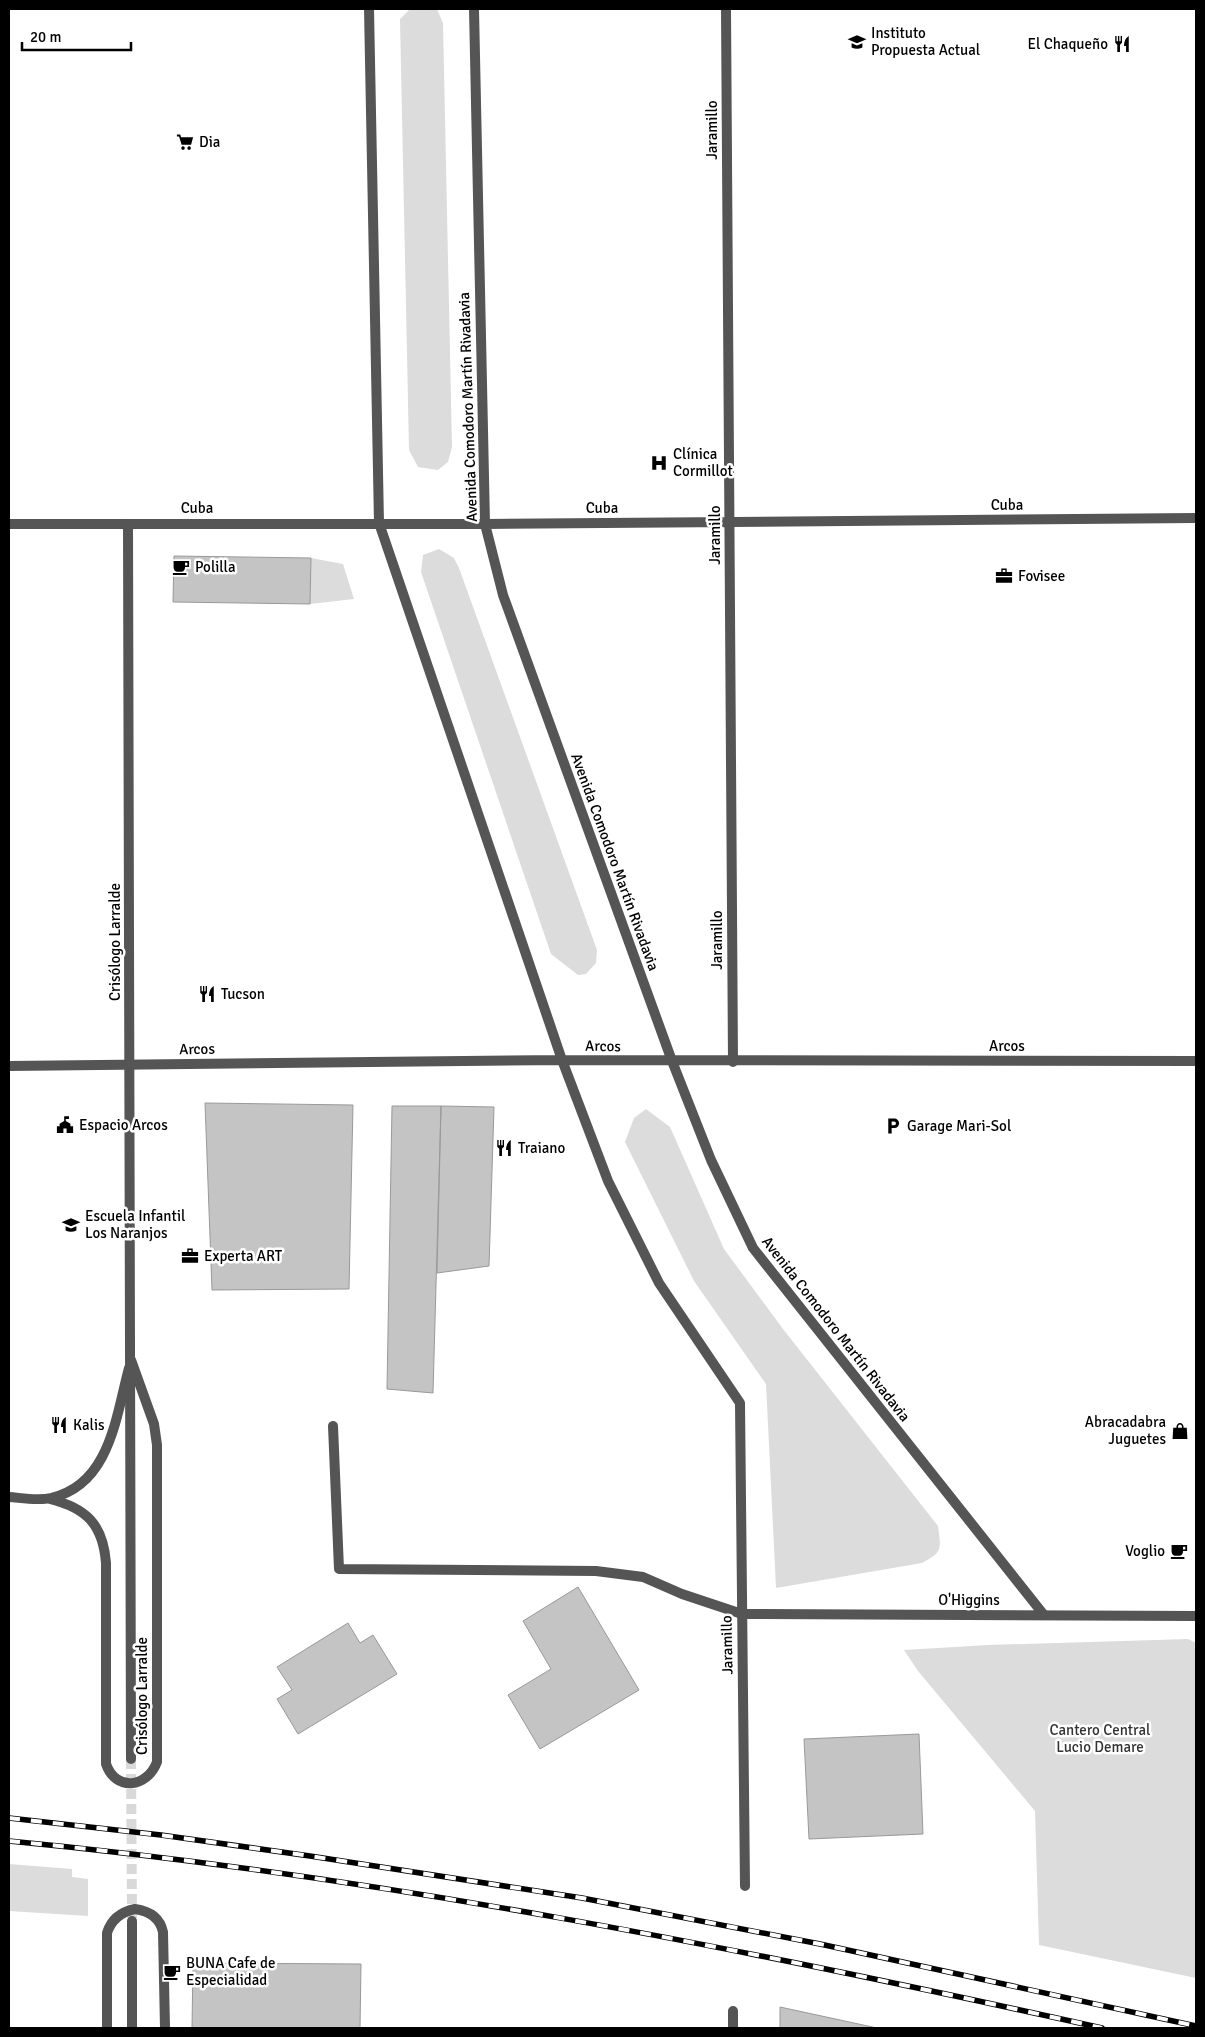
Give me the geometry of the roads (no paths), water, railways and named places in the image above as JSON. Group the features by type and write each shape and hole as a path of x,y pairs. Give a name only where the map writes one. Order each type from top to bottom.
{"street":[{"path":"369,9 379,523 562,1060"},
{"name":"Avenida Comodoro Martín Rivadavia","path":"474,9 485,524 502,595 672,1061 711,1160 753,1248 1044,1615"},
{"name":"Jaramillo","path":"726,9 733,1062"},
{"name":"Cuba","path":"9,524 485,524 1196,518"},
{"name":"Crisólogo Larralde","path":"128,524 131,1759"},
{"name":"Jaramillo","path":"562,1060 608,1181 659,1283 740,1403 745,1886"},
{"name":"Arcos","path":"9,1066 562,1060 733,1062 1196,1061"},
{"path":"9,1497 50,1499 80,1484 101,1460 111,1435 131,1360"},
{"name":"Crisólogo Larralde","path":"50,1499 74,1506 86,1514 98,1531 103,1546 106,1563 106,1764 116,1778 124,1782 137,1783 148,1777 157,1762 157,1445 154,1424 131,1360"},
{"name":"O'Higgins","path":"333,1426 339,1569 596,1571 643,1577 682,1594 742,1614 1196,1616"},
{"path":"107,2028 107,1933 117,1917 135,1909 153,1916 160,1923 163,1932 165,2028"},
{"path":"132,1921 132,2028"},
{"path":"733,2011 733,2028"}],"tunnel":[{"path":"131,1759 132,1918"}],"railway":[{"path":"9,1818 161,1835 582,1898 820,1944 1196,2026"},
{"path":"9,1841 147,1856 421,1894 695,1943 966,1998 1102,2028"}],"place":[{"name":"Instituto Propuesta Actual","path":"857,42"},
{"name":"El Chaqueño","path":"1122,44"},
{"name":"Dia","path":"185,142"},
{"name":"Clínica Cormillot","path":"659,463"},
{"name":"Polilla","path":"181,567"},
{"name":"Fovisee","path":"1004,576"},
{"name":"Tucson","path":"207,994"},
{"name":"Espacio Arcos","path":"65,1125"},
{"name":"Garage Mari-Sol","path":"893,1126"},
{"name":"Traiano","path":"504,1148"},
{"name":"Escuela Infantil Los Naranjos","path":"71,1225"},
{"name":"Experta ART","path":"190,1256"},
{"name":"Kalis","path":"59,1425"},
{"name":"Abracadabra Juguetes","path":"1180,1431"},
{"name":"Voglio","path":"1179,1551"},
{"name":"BUNA Cafe de Especialidad","path":"172,1972"}],"park label":[{"name":"Cantero Central Lucio Demare","path":"1100,1738"}]}
